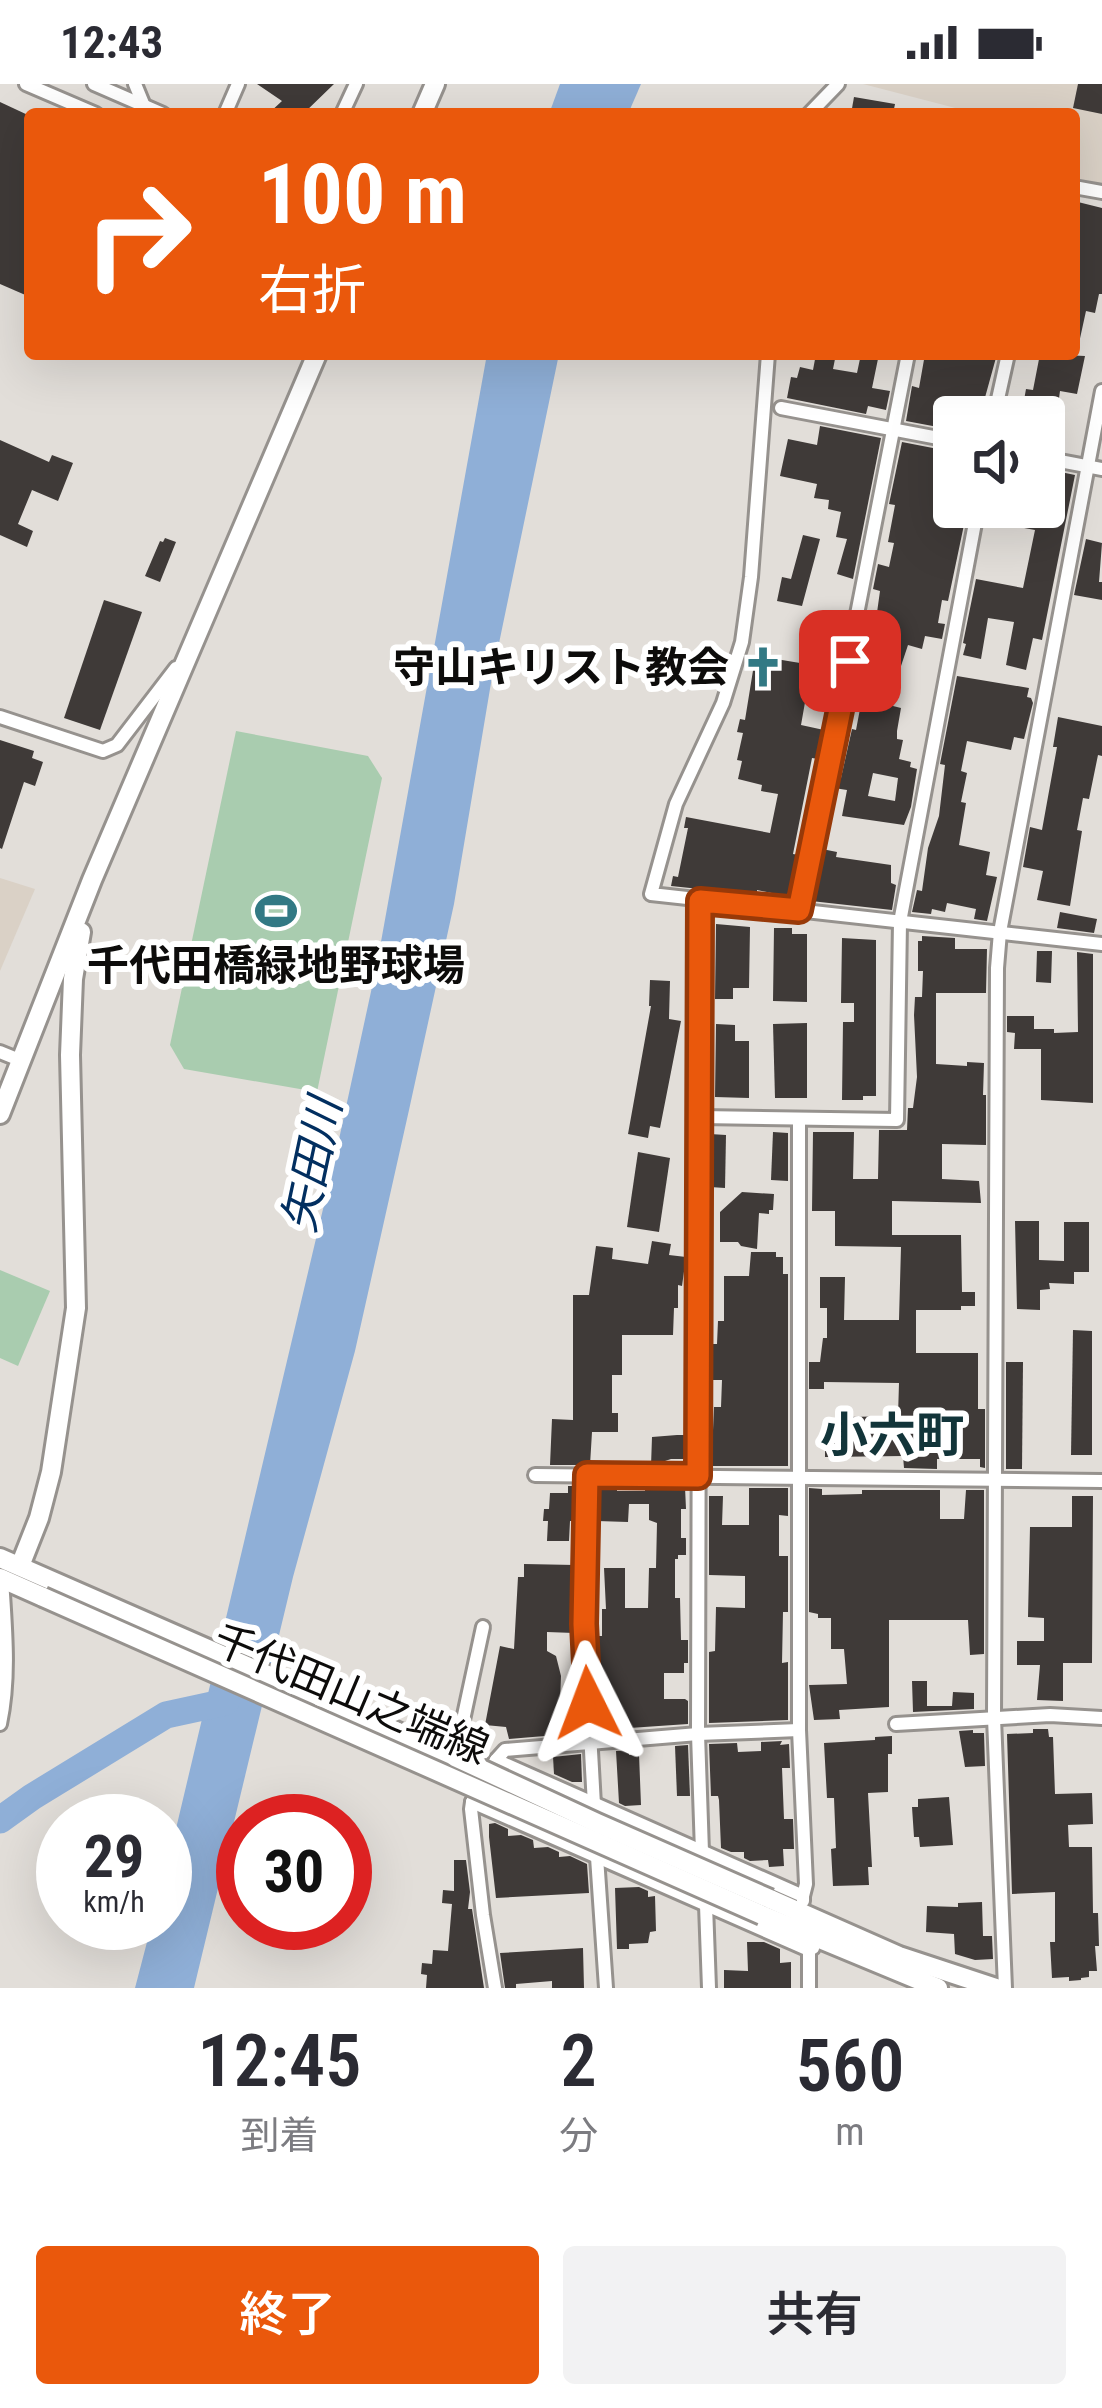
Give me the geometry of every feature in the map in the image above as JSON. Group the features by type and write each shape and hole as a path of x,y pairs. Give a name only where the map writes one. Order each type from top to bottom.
{"street":[{"path":"26,84 82,108"},
{"path":"94,84 149,108"},
{"path":"136,84 144,106"},
{"path":"815,108 838,84"},
{"path":"0,1114 92,880 314,360"},
{"path":"768,360 742,642 723,704 676,804 651,894 1100,943"},
{"path":"799,910 907,360"},
{"path":"999,396 1007,360"},
{"path":"1000,1988 994,1718 997,968 1000,932 1095,467 1102,391"},
{"path":"781,408 933,437"},
{"path":"1065,462 1095,467"},
{"path":"700,1117 897,1120 900,922 974,528"},
{"path":"0,717 104,751 117,745 190,649"},
{"path":"29,1570 51,1472 76,1308 70,1055 73,991 92,880"},
{"path":"700,901 698,1734 702,1852"},
{"path":"52,985 63,978 73,991"},
{"path":"0,1052 22,1061"},
{"path":"496,1760 702,1852 803,1905 800,1119"},
{"path":"536,1475 1100,1481"},
{"path":"587,1475 584,1624 594,1805"},
{"path":"0,1558 29,1570"},
{"path":"0,1724 6,1643 1,1579 29,1570"},
{"name":"千代田山之端線","path":"29,1570 455,1757 766,1907 817,1946 938,1988"},
{"name":"千代田山之端線","path":"1,1579 766,1907 803,1905 899,1956 1000,1988"},
{"path":"455,1757 483,1627"},
{"path":"896,1724 1050,1715 1100,1718"},
{"path":"495,1988 472,1802 505,1750 799,1730"},
{"path":"472,1802 706,1904 817,1946 809,1988"},
{"path":"597,1857 606,1988"},
{"path":"706,1904 709,1988"}],"shaded area":[{"path":"863,84 1102,84 1102,187 1080,182 1080,108 955,108"},
{"path":"0,878 35,889 0,971"}],"green space":[{"name":"千代田橋緑地野球場","path":"236,731 368,756 382,778 317,1092 184,1069 170,1045"},
{"path":"0,1270 50,1291 18,1366 0,1358"}],"water":[{"path":"560,84 641,84 631,108 551,108"},
{"name":"矢田川","path":"486,360 558,360 492,677 454,904 355,1351 241,1794 216,1794 216,1897 194,1988 135,1988 145,1950 192,1950 192,1794 184,1794 377,964"}],"building":[{"path":"257,84 334,84 309,108 274,108 282,101"},
{"path":"1078,84 1102,84 1102,114 1073,108"},
{"path":"854,97 895,104 894,108 852,108"},
{"path":"0,102 24,113 24,294 0,284"},
{"path":"1080,202 1102,208 1102,294 1095,313 1086,311 1080,338"},
{"path":"1085,356 1077,394 1060,391 1059,396 1025,396 1026,389 1033,390 1039,360"},
{"path":"815,360 835,360 833,369 857,373 860,360 878,360 872,388 890,391 886,410 868,406 866,414 787,398 791,377 797,378 800,367 813,370"},
{"path":"924,360 995,360 985,396 933,396 933,426 906,421 912,386 919,388"},
{"path":"820,426 881,438 853,579 837,574 847,539 836,537 841,512 828,509 829,500 814,498 817,484 780,476 788,439 817,445"},
{"path":"0,440 49,462 52,455 73,463 58,501 32,490 18,524 33,531 27,547 0,535"},
{"path":"902,442 933,448 933,528 963,528 948,601 942,600 938,623 945,624 942,639 925,636 922,649 908,645 893,706 901,708 899,759 917,769 904,825 842,816 847,790 834,788 836,777 841,778 852,729 856,730 880,591 873,589 878,564 889,567 895,505 889,504","holes":["873,773 898,778 895,801 868,796"]},
{"path":"1065,473 1075,475 1065,525"},
{"path":"1024,528 1064,528 1042,640 1033,638 1026,670 1006,665 1014,622 988,618 981,659 963,655 976,579 1023,588 1035,530"},
{"path":"803,535 820,539 802,606 777,601 782,577 791,579"},
{"path":"165,538 176,542 160,582 145,576"},
{"path":"1086,539 1102,543 1102,600 1074,595"},
{"path":"104,600 142,612 100,730 64,718"},
{"path":"756,652 836,669 831,693 807,691 801,725 824,730 818,759 812,758 793,854 799,855 791,897 757,890 757,895 671,886 673,876 678,877 686,817 770,833 778,794 738,779 743,733 737,732 740,719 745,720"},
{"path":"957,676 1029,688 1027,697 1033,703 1024,739 1014,737 1011,750 967,741 961,771 967,773 961,802 966,803 959,845 990,852 986,875 997,877 987,921 974,919 976,909 947,903 945,912 912,912 917,890 922,891 928,848 939,816 945,765 940,764"},
{"path":"1058,717 1102,726 1102,756 1098,755 1089,799 1083,798 1077,830 1082,831 1070,906 1037,900 1043,871 1023,867 1030,827 1042,830"},
{"path":"0,740 34,751 32,758 43,762 35,786 24,782 2,849 0,848"},
{"path":"822,849 837,852 836,857 891,865 891,883 896,885 892,910 811,901"},
{"path":"1060,912 1097,919 1094,933 1057,928"},
{"path":"716,924 750,927 749,988 733,988 733,999 715,999"},
{"path":"774,928 807,934 807,1002 773,1001"},
{"path":"922,936 955,938 955,949 987,949 986,993 936,993 936,1064 984,1063 986,1095 986,1145 942,1144 942,1179 979,1181 981,1203 892,1201 892,1235 961,1235 962,1292 975,1292 975,1306 916,1310 916,1353 978,1353 985,1468 980,1467 980,1459 937,1459 937,1469 904,1468 903,1456 825,1457 825,1435 848,1435 847,1417 898,1416 899,1383 824,1382 824,1389 809,1389 809,1362 820,1362 823,1338 827,1338 820,1277 845,1277 844,1320 899,1320 901,1247 835,1246 835,1211 812,1211 813,1132 854,1132 853,1179 878,1179 879,1130 907,1130 917,1077 914,1015 915,997 922,997 918,941"},
{"path":"842,938 876,940 876,1096 863,1096 863,1100 842,1100 843,1022 854,1022 854,1003 841,1003"},
{"path":"1037,951 1052,951 1051,983 1036,982"},
{"path":"1077,952 1093,954 1093,1103 1041,1100 1041,1049 1014,1049 1015,1033 1007,1032 1007,1016 1034,1016 1034,1029 1078,1032"},
{"path":"650,980 670,981 669,1019 681,1021 660,1128 650,1126 648,1138 628,1134 651,1006"},
{"path":"807,1023 807,1098 775,1098 773,1024"},
{"path":"716,1024 735,1025 735,1041 749,1041 749,1098 715,1097"},
{"path":"773,1132 788,1133 788,1181 771,1180"},
{"path":"710,1134 726,1135 725,1188 710,1187"},
{"path":"638,1152 670,1158 659,1232 627,1227"},
{"path":"742,1192 774,1194 773,1210 759,1213 757,1249 720,1242 720,1212"},
{"path":"1015,1221 1039,1221 1039,1260 1064,1261 1064,1222 1089,1222 1089,1272 1074,1272 1074,1284 1049,1283 1050,1289 1040,1290 1040,1310 1017,1309"},
{"path":"652,1241 671,1244 669,1255 686,1257 673,1335 622,1335 622,1375 612,1375 612,1413 618,1413 618,1432 592,1432 590,1465 550,1465 552,1419 573,1420 573,1295 589,1295 596,1246 613,1248 612,1259 648,1264"},
{"path":"751,1252 776,1252 776,1257 783,1257 783,1274 788,1274 788,1466 709,1466 709,1436 714,1407 721,1407 722,1380 709,1380 709,1344 717,1344 718,1321 724,1321 724,1276 749,1276"},
{"path":"1073,1330 1092,1331 1092,1455 1071,1455"},
{"path":"1006,1362 1023,1362 1022,1469 1006,1469"},
{"path":"688,1435 688,1459 651,1466 652,1437"},
{"path":"568,1486 576,1486 576,1521 570,1521 569,1541 547,1541 548,1521 543,1521 550,1493 568,1493"},
{"path":"597,1486 617,1486 617,1491 685,1487 681,1538 686,1538 686,1555 675,1559 675,1598 680,1598 681,1640 688,1640 688,1663 684,1663 684,1673 664,1673 664,1699 688,1701 688,1724 600,1730 600,1718 607,1718 607,1688 601,1688 601,1671 597,1671 595,1636 602,1636 602,1609 606,1609 604,1568 625,1568 625,1608 648,1608 649,1568 656,1568 657,1523 649,1520 649,1504 629,1504 628,1522 597,1521"},
{"path":"749,1488 788,1488 788,1516 779,1515 779,1556 788,1556 782,1663 788,1662 788,1720 709,1723 709,1652 715,1651 716,1607 745,1608 745,1576 709,1575 709,1496 723,1496 722,1525 749,1525"},
{"path":"809,1488 822,1489 822,1495 940,1490 940,1519 964,1519 966,1490 984,1490 984,1654 970,1655 968,1620 889,1620 889,1707 839,1710 840,1719 814,1720 809,1685 847,1684 844,1649 831,1649 831,1618 809,1612"},
{"path":"1072,1496 1093,1496 1092,1663 1063,1663 1063,1701 1037,1700 1040,1665 1017,1665 1017,1641 1044,1641 1044,1618 1028,1617 1030,1527 1072,1527"},
{"path":"524,1564 575,1565 574,1633 547,1632 547,1651 556,1656 561,1676 560,1703 578,1702 580,1733 509,1739 506,1727 485,1725 500,1646 514,1649 518,1577 524,1577"},
{"path":"912,1681 927,1681 927,1706 952,1706 953,1692 974,1693 974,1709 913,1712"},
{"path":"1033,1729 1048,1729 1053,1737 1055,1794 1092,1793 1093,1824 1068,1825 1069,1847 1092,1847 1093,1913 1098,1913 1097,1971 1089,1971 1089,1977 1081,1980 1052,1978 1055,1892 1012,1894 1007,1734 1033,1733"},
{"path":"959,1731 984,1733 985,1766 965,1767"},
{"path":"892,1736 888,1792 868,1793 869,1885 833,1886 834,1798 827,1798 824,1743"},
{"path":"782,1741 780,1745 789,1744 790,1768 782,1768 784,1819 793,1819 794,1849 783,1849 784,1866 769,1867 768,1860 750,1861 744,1852 721,1848 719,1800 711,1796 709,1744 737,1743 738,1752 761,1751 761,1742"},
{"path":"688,1745 690,1796 677,1796 675,1746"},
{"path":"629,1750 629,1755 639,1754 641,1805 619,1803 616,1751"},
{"path":"581,1754 582,1782 554,1774 553,1757"},
{"path":"949,1797 953,1845 920,1847 919,1837 914,1837 912,1807 918,1807 918,1799"},
{"path":"489,1824 508,1829 508,1836 533,1840 534,1848 548,1847 559,1852 559,1857 570,1856 587,1864 589,1893 496,1898 489,1837"},
{"path":"454,1860 466,1860 468,1909 472,1909 484,1988 426,1988 427,1975 421,1974 422,1963 432,1964 433,1950 448,1951 452,1904 442,1903 443,1890 454,1891"},
{"path":"615,1888 648,1891 648,1897 655,1896 656,1931 650,1932 648,1943 617,1949"},
{"path":"982,1902 983,1936 992,1936 993,1959 955,1954 954,1934 926,1932 927,1906"},
{"path":"747,1942 780,1949 780,1963 791,1962 791,1988 724,1988 724,1970 748,1971"},
{"path":"583,1948 584,1988 552,1988 552,1981 505,1988 500,1953"}],"waterway":[{"path":"0,1820 166,1715 226,1702"}],"place":[{"name":"守山キリスト教会","path":"763,667"},
{"name":"千代田橋緑地野球場","path":"276,911"}],"district":[{"name":"小六町","path":"892,1435"}],"route":[{"path":"588,1703 584,1624 587,1475 698,1476 700,901 799,910 850,661"}]}
